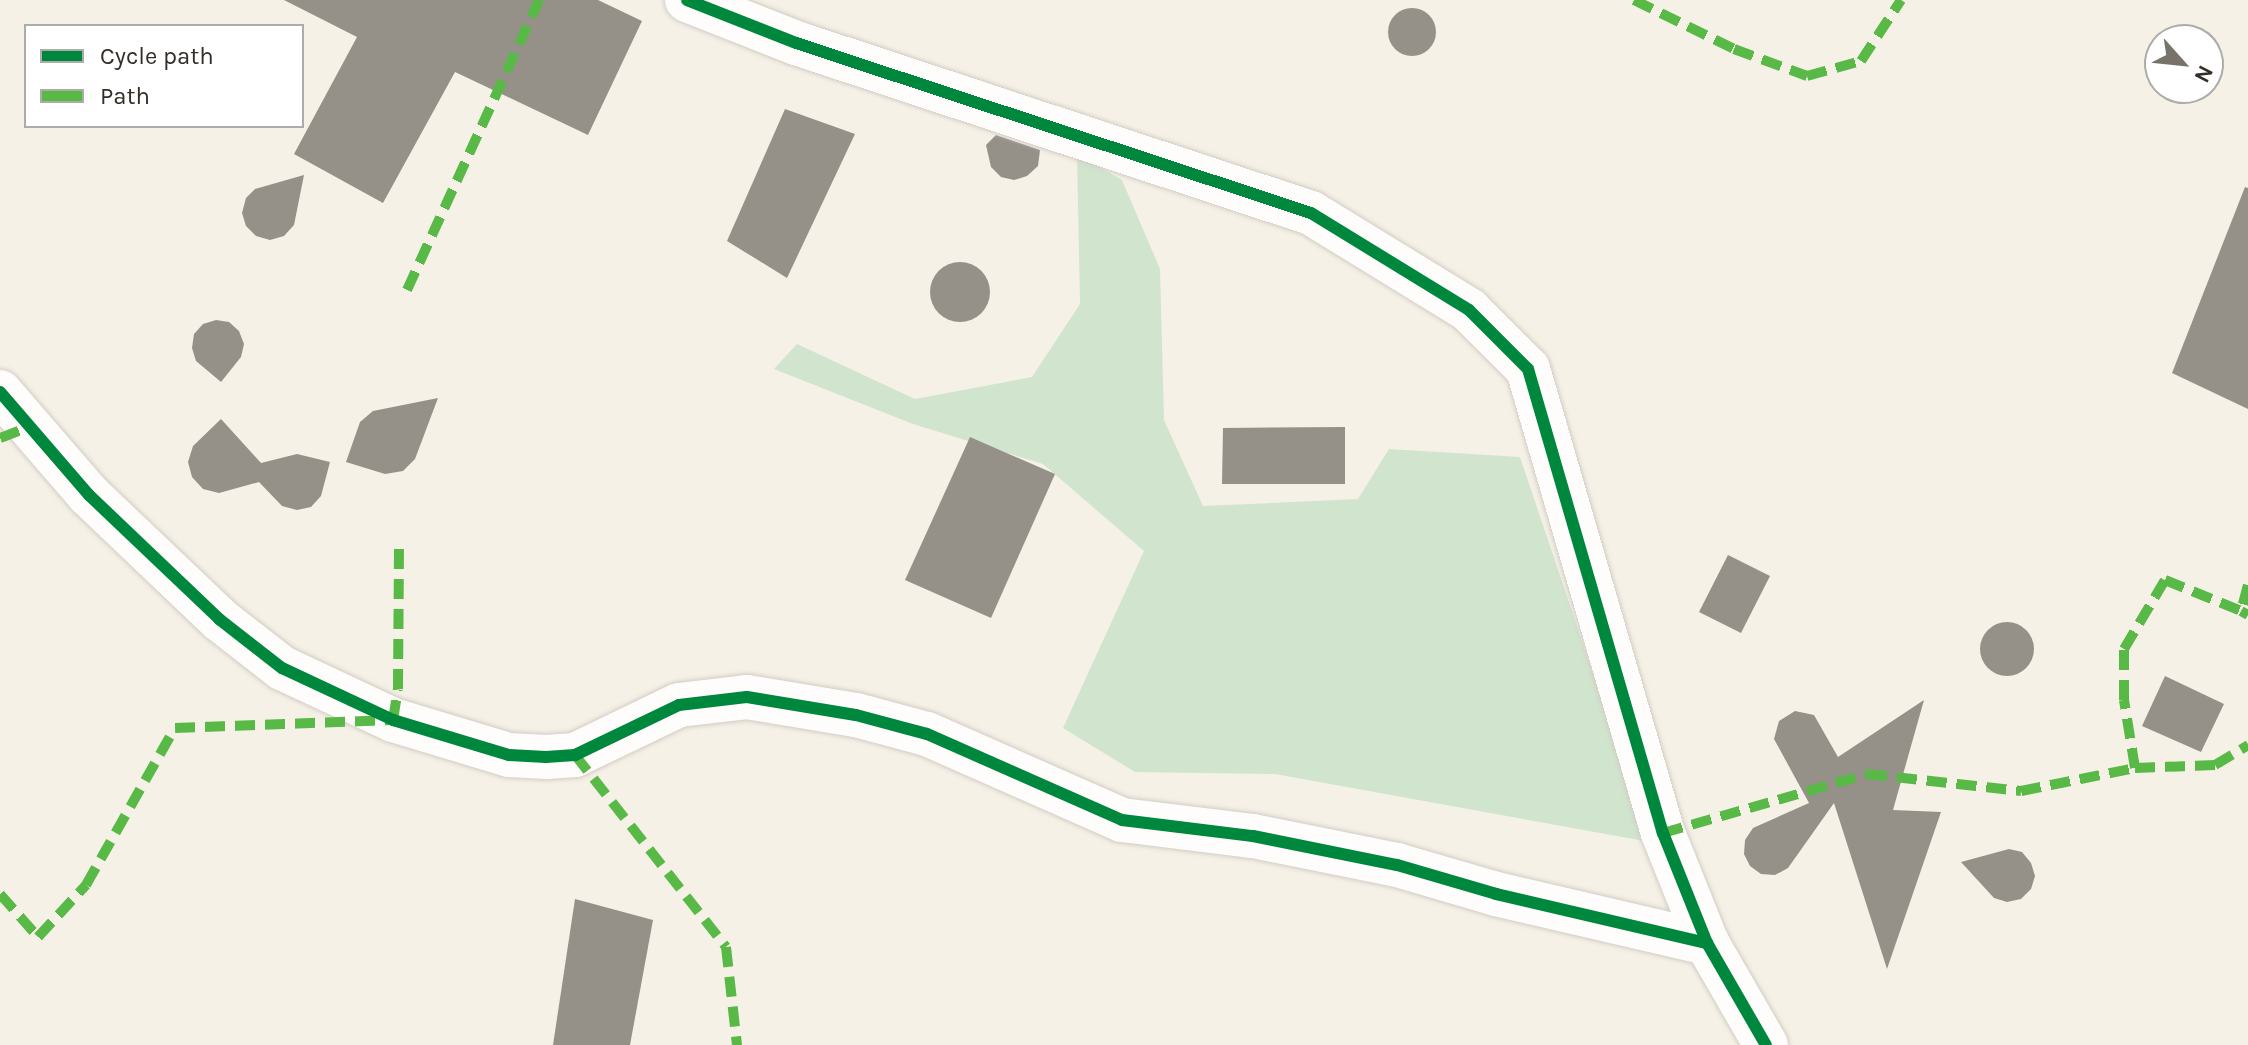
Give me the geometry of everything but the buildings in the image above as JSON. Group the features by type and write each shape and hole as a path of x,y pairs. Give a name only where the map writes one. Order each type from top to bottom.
{"street":[{"path":"687,0 796,43 1311,213 1469,310 1528,369 1663,833 1707,943 1766,1045"},
{"path":"0,392 89,495 219,619 282,668 340,698 450,738 509,755 575,755 679,705 747,697 804,704 927,734 1122,820 1253,836 1397,865 1496,894 1707,943"}],"green space":[{"path":"1077,154 1122,180 1160,269 1164,420 1203,506 1358,499 1389,449 1520,457 1650,842 1275,774 1135,772 1063,728 1144,551 1043,464 913,424 774,369 797,344 915,399 1032,377 1080,304"}],"marked path":[{"path":"407,290 539,0"},
{"path":"1634,0 1734,49 1807,76 1861,61 1901,0"},
{"path":"0,438 28,427"},
{"path":"0,894 38,937 86,885 175,728 393,720 398,689 399,545"},
{"path":"2135,768 2124,700 2124,649 2165,580 2241,611"},
{"path":"2248,585 2241,611 2248,615"},
{"path":"1663,833 1867,774 2021,791 2135,768 2215,765 2248,745"},
{"path":"575,755 726,947 737,1045"}],"cycle path":[{"path":"687,0 796,43 1311,213 1469,310 1528,369 1663,833 1707,943"},
{"path":"0,392 89,495 219,619 282,668 393,720 509,755 546,757 575,755 679,705 747,697 856,715 927,734 1122,820 1253,836 1397,865 1496,894 1707,943 1766,1045"}]}
